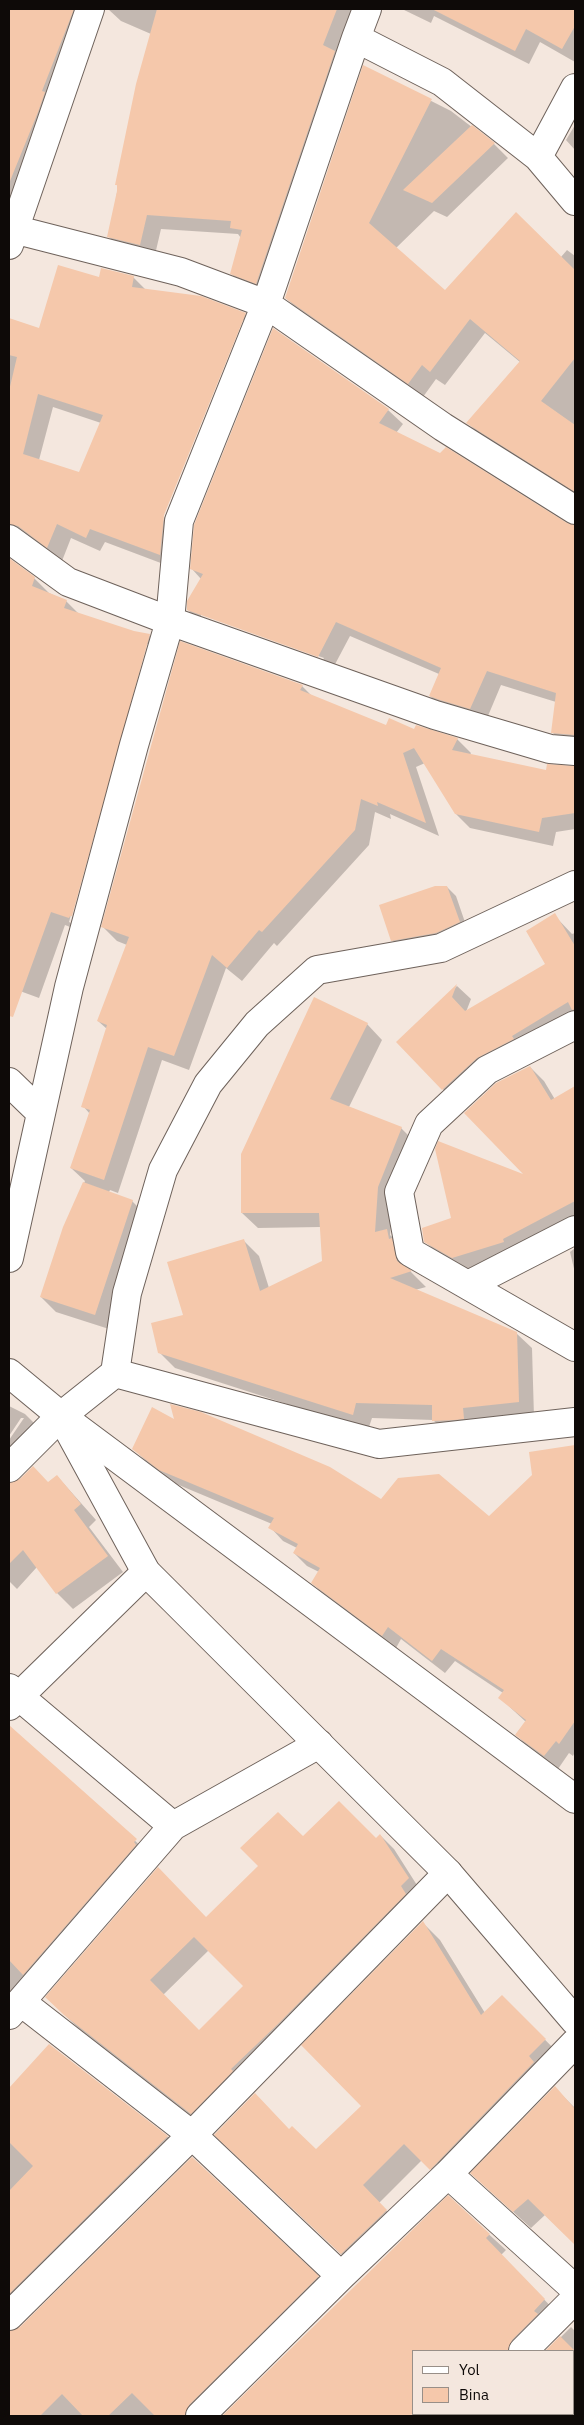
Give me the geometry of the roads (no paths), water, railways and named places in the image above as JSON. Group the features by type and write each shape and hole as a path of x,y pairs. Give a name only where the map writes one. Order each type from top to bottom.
{"street":[{"path":"90,9 10,234 181,272 266,304 443,427 575,510"},
{"path":"9,1258 69,987 134,745 170,621 179,522 266,304 367,9"},
{"path":"356,38 442,82 538,157 575,201"},
{"path":"538,157 575,88"},
{"path":"9,539 68,582 170,621 435,715 550,749 575,751"},
{"path":"9,1468 61,1416 115,1373 127,1293 163,1170 208,1084 257,1024 317,970 441,948 575,884"},
{"path":"575,1025 487,1070 436,1117 429,1124 399,1192 410,1252 575,1347"},
{"path":"9,1082 41,1114"},
{"path":"468,1284 575,1230"},
{"path":"9,1372 61,1416 575,1799"},
{"path":"115,1373 378,1444 575,1422"},
{"path":"61,1416 146,1572 448,1873 575,2021"},
{"path":"146,1572 12,1696 173,1826"},
{"path":"319,1744 173,1826 15,2008 192,2135 341,2276"},
{"path":"9,2316 192,2135 448,1873"},
{"path":"200,2416 341,2276 448,2174 575,2043"},
{"path":"448,2174 575,2289"},
{"path":"524,2350 575,2299"}]}
